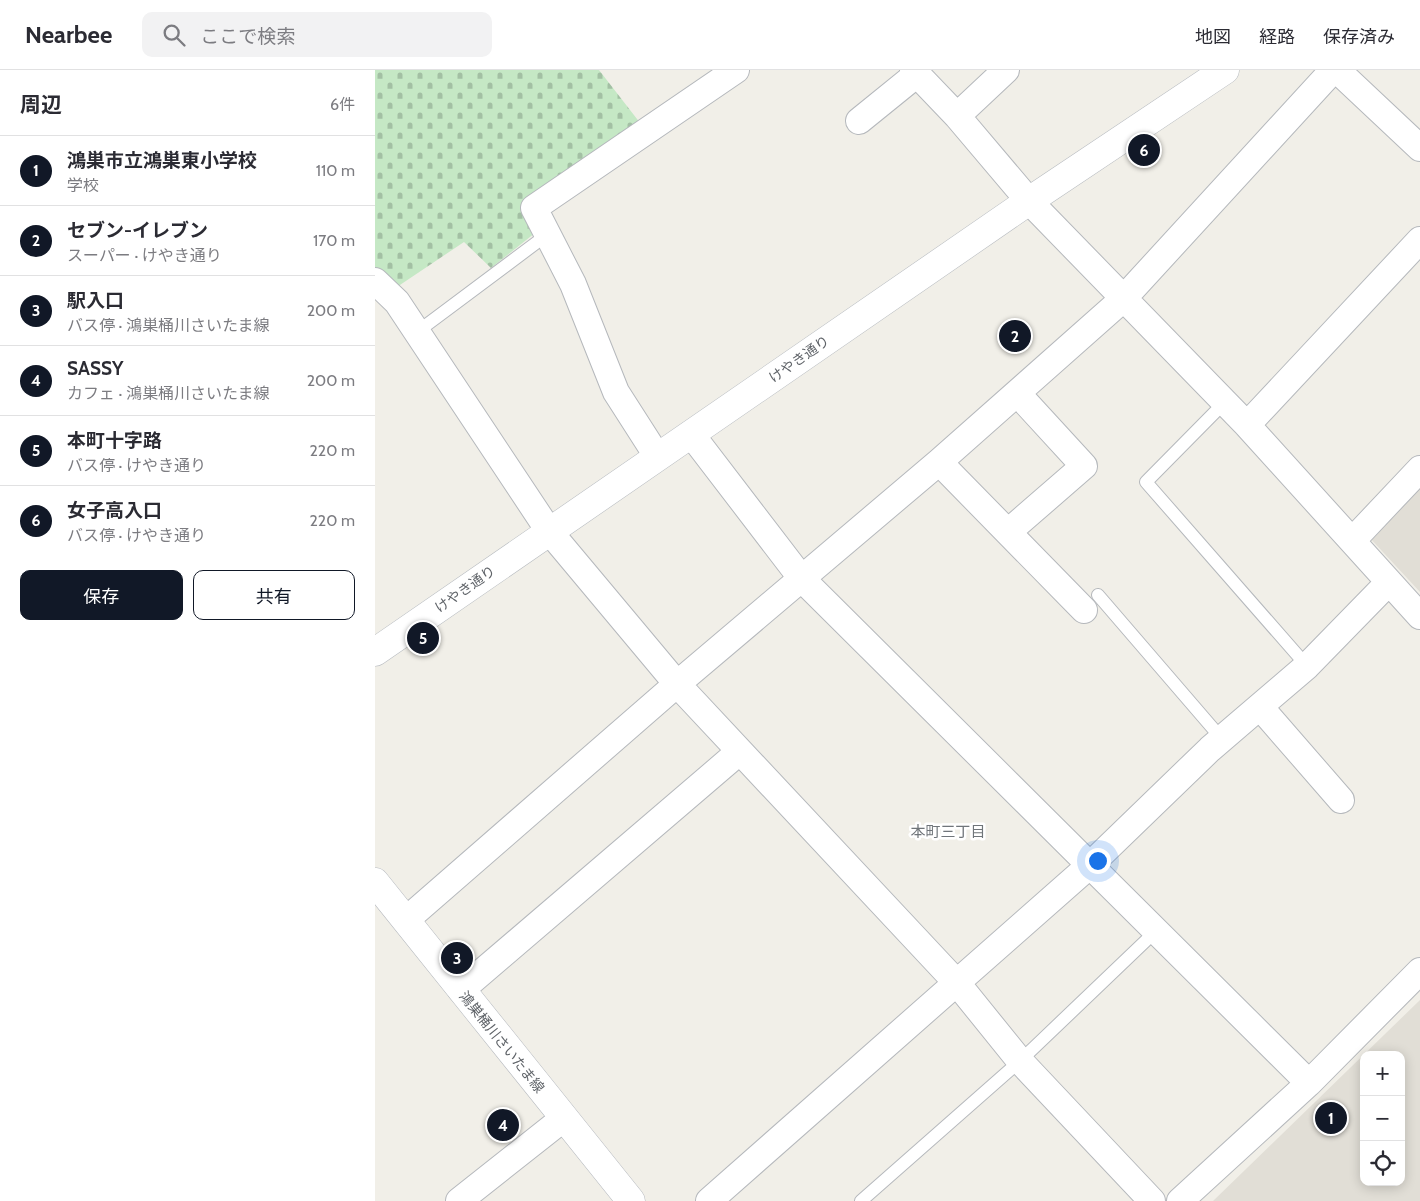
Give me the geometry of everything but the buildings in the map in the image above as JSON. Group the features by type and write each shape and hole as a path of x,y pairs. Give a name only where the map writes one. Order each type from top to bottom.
{"main road":[{"name":"けやき通り","path":"375,652 1029,201 1225,70"},
{"name":"鴻巣桶川さいたま線","path":"375,882 631,1201"}],"street":[{"path":"657,456 616,392 573,284 534,208 736,70"},
{"path":"957,116 1005,70"},
{"path":"406,920 677,684 939,462 1123,299 1335,70 1420,148"},
{"path":"859,121 915,72 957,116 1029,201 1247,425 1420,616"},
{"path":"1247,425 1420,240"},
{"path":"375,281 397,302 549,531 677,684 957,983 1019,1061 1152,1201"},
{"path":"1008,532 1083,466 1017,393"},
{"path":"691,434 802,579 1309,1083"},
{"path":"939,462 1008,532 1091,602"},
{"path":"1352,541 1420,469"},
{"path":"709,1201 1089,866 1222,739 1261,708 1307,666 1389,582"},
{"path":"1261,708 1341,800"},
{"path":"461,990 739,752"},
{"path":"1180,1201 1309,1083 1420,971"},
{"path":"459,1201 564,1118"}],"lane":[{"path":"417,332 548,234"},
{"path":"1225,402 1146,482 1307,666"},
{"path":"1091,602 1222,739"},
{"path":"861,1201 1019,1061 1156,931"}],"shaded area":[{"path":"1420,484 1420,592 1369,537"},
{"path":"1420,1000 1420,1201 1213,1201 1360,1058 1360,1186 1405,1186 1405,1051 1367,1051"}],"green space":[{"path":"375,70 599,70 644,128 529,212 540,229 491,268 464,242 388,293 375,281"}],"place":[{"name":"女子高入口","path":"1144,150"},
{"name":"セブン-イレブン","path":"1015,336"},
{"name":"本町十字路","path":"423,638"},
{"name":"駅入口","path":"457,958"},
{"name":"鴻巣市立鴻巣東小学校","path":"1331,1118"},
{"name":"SASSY","path":"503,1125"}],"district":[{"name":"本町三丁目","path":"948,832"}]}
